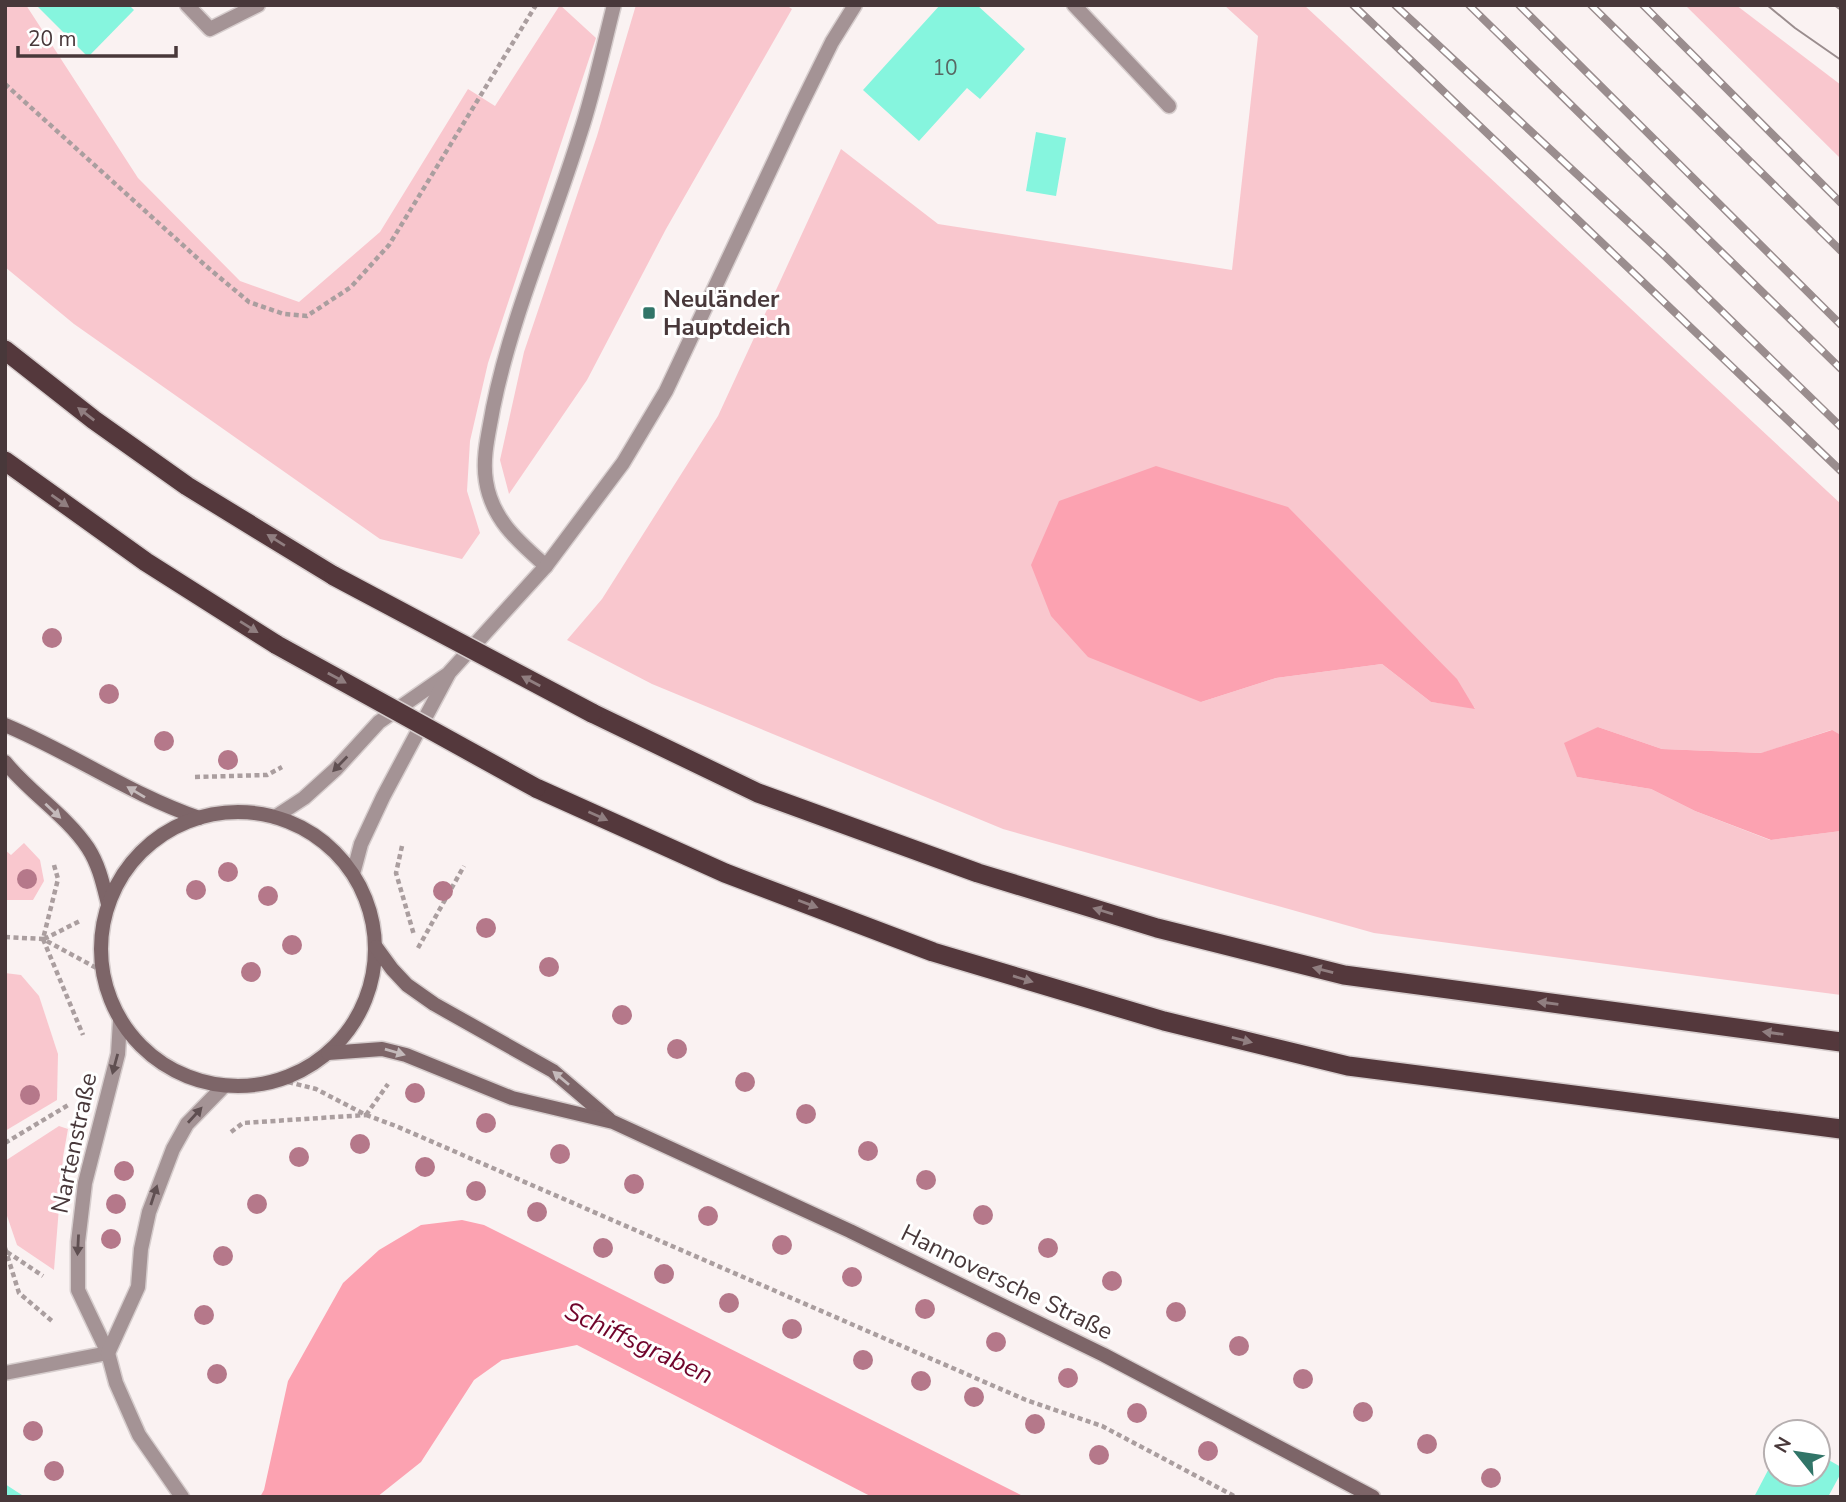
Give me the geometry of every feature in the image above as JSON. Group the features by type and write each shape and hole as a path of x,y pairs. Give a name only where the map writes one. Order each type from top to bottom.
{"highway":[{"path":"5,350 94,420 187,486 334,576 592,713 758,793 978,873 1157,928 1344,975 1841,1042"},
{"path":"5,461 146,562 277,645 536,788 725,873 933,952 1164,1021 1348,1066 1841,1129"}],"main road":[{"path":"5,725 47,743 146,798 199,818"},
{"path":"5,762 88,848 100,872 108,904"},
{"path":"224,813 275,817 298,825 319,838 338,854 353,874 369,909 376,947 372,976 354,1023 328,1053 297,1074 243,1087 203,1083 164,1066 148,1053 120,1021 106,988 103,971 103,927 108,904 132,862 162,834 199,818 224,813"},
{"name":"Hannoversche Straße","path":"376,947 407,985 434,1004 553,1071 613,1122"},
{"name":"Hannoversche Straße","path":"328,1053 382,1049 406,1055 512,1098 613,1122 850,1231 1092,1349 1373,1497"}],"street":[{"path":"187,5 210,29 258,5"},
{"path":"546,566 512,535 500,520 490,500 486,480 486,446 498,387 516,323 581,132 614,5"},
{"path":"275,817 304,798 336,769 379,722 448,674 546,566 623,463 666,391 832,42 855,5"},
{"path":"1074,5 1169,106"},
{"path":"353,874 361,844 383,797 448,674"},
{"name":"Nartenstraße","path":"120,1021 118,1054 85,1183 78,1242 78,1290 108,1353 116,1383 139,1435 182,1497"},
{"path":"5,1373 108,1353 138,1287 141,1249 149,1212 173,1149 187,1124 224,1086"}],"path":[{"path":"5,84 249,302 284,314 307,316 351,287 389,245 536,5"},
{"path":"190,778 267,775 288,764"},
{"path":"404,836 396,873 417,948 425,956"},
{"path":"51,853 58,879 43,939 85,1040"},
{"path":"417,948 464,866"},
{"path":"5,937 43,939 103,971"},
{"path":"281,1080 316,1089 366,1115 421,1136 1026,1400 1102,1426 1236,1497"},
{"path":"366,1115 389,1083"},
{"path":"5,1143 79,1099 103,1105"},
{"path":"221,1140 243,1123 366,1115"}],"shaded area":[{"path":"5,5 26,5 138,178 240,281 299,302 380,232 468,89 495,106 560,5 596,38 488,363 470,441 467,491 480,533 462,559 380,539 74,324 5,267"},
{"path":"636,5 786,5 792,9 666,229 587,380 509,494 500,460 524,352 597,136"},
{"path":"1224,5 1304,5 1841,504 1841,735 1831,730 1762,753 1662,749 1598,727 1577,777 1651,789 1695,811 1770,840 1841,831 1841,995 1374,933 1003,829 652,684 567,640 602,599 718,416 841,149 938,224 1232,270 1258,36","holes":["1059,501 1475,708 1431,702 1382,664 1276,678 1201,702"]},
{"path":"1685,5 1736,5 1841,85 1841,159"},
{"path":"24,843 40,860 44,881 33,900 5,900 5,850 11,855"},
{"path":"5,973 21,975 39,996 58,1054 57,1100 5,1131"},
{"path":"59,1126 68,1129 63,1157 54,1270 17,1245 5,1210 5,1161"}],"water":[{"path":"1156,466 1288,507 1457,679 1475,709 1431,702 1382,664 1276,678 1201,702 1088,657 1051,616 1031,565 1059,501"},
{"path":"1598,727 1662,749 1761,753 1832,730 1841,735 1841,831 1771,840 1695,811 1651,789 1577,777 1564,743"},
{"name":"Schiffsgraben","path":"462,1220 484,1225 1025,1497 872,1497 577,1345 502,1360 474,1380 421,1462 377,1497 260,1497 264,1490 288,1381 343,1283 379,1250 421,1225"}],"building":[{"path":"36,5 129,5 134,10 88,57"},
{"path":"940,5 977,5 1025,49 980,99 967,88 919,141 863,90"},
{"path":"1036,132 1066,138 1056,196 1026,191"},
{"path":"1832,1462 1841,1467 1841,1473 1828,1497 1754,1497 1762,1482 1762,1488 1832,1488"},
{"path":"5,1484 25,1497 5,1497"}],"tram line":[{"path":"1767,5 1841,60"},
{"path":"1834,5 1841,10"}],"railway":[{"path":"1353,5 1841,471"},
{"path":"1395,5 1665,256 1841,427"},
{"path":"1469,5 1841,369"},
{"path":"1519,5 1841,325"},
{"path":"1591,5 1841,251"},
{"path":"1643,5 1841,203"}],"place":[{"name":"Neuländer Hauptdeich","path":"649,313"}]}
